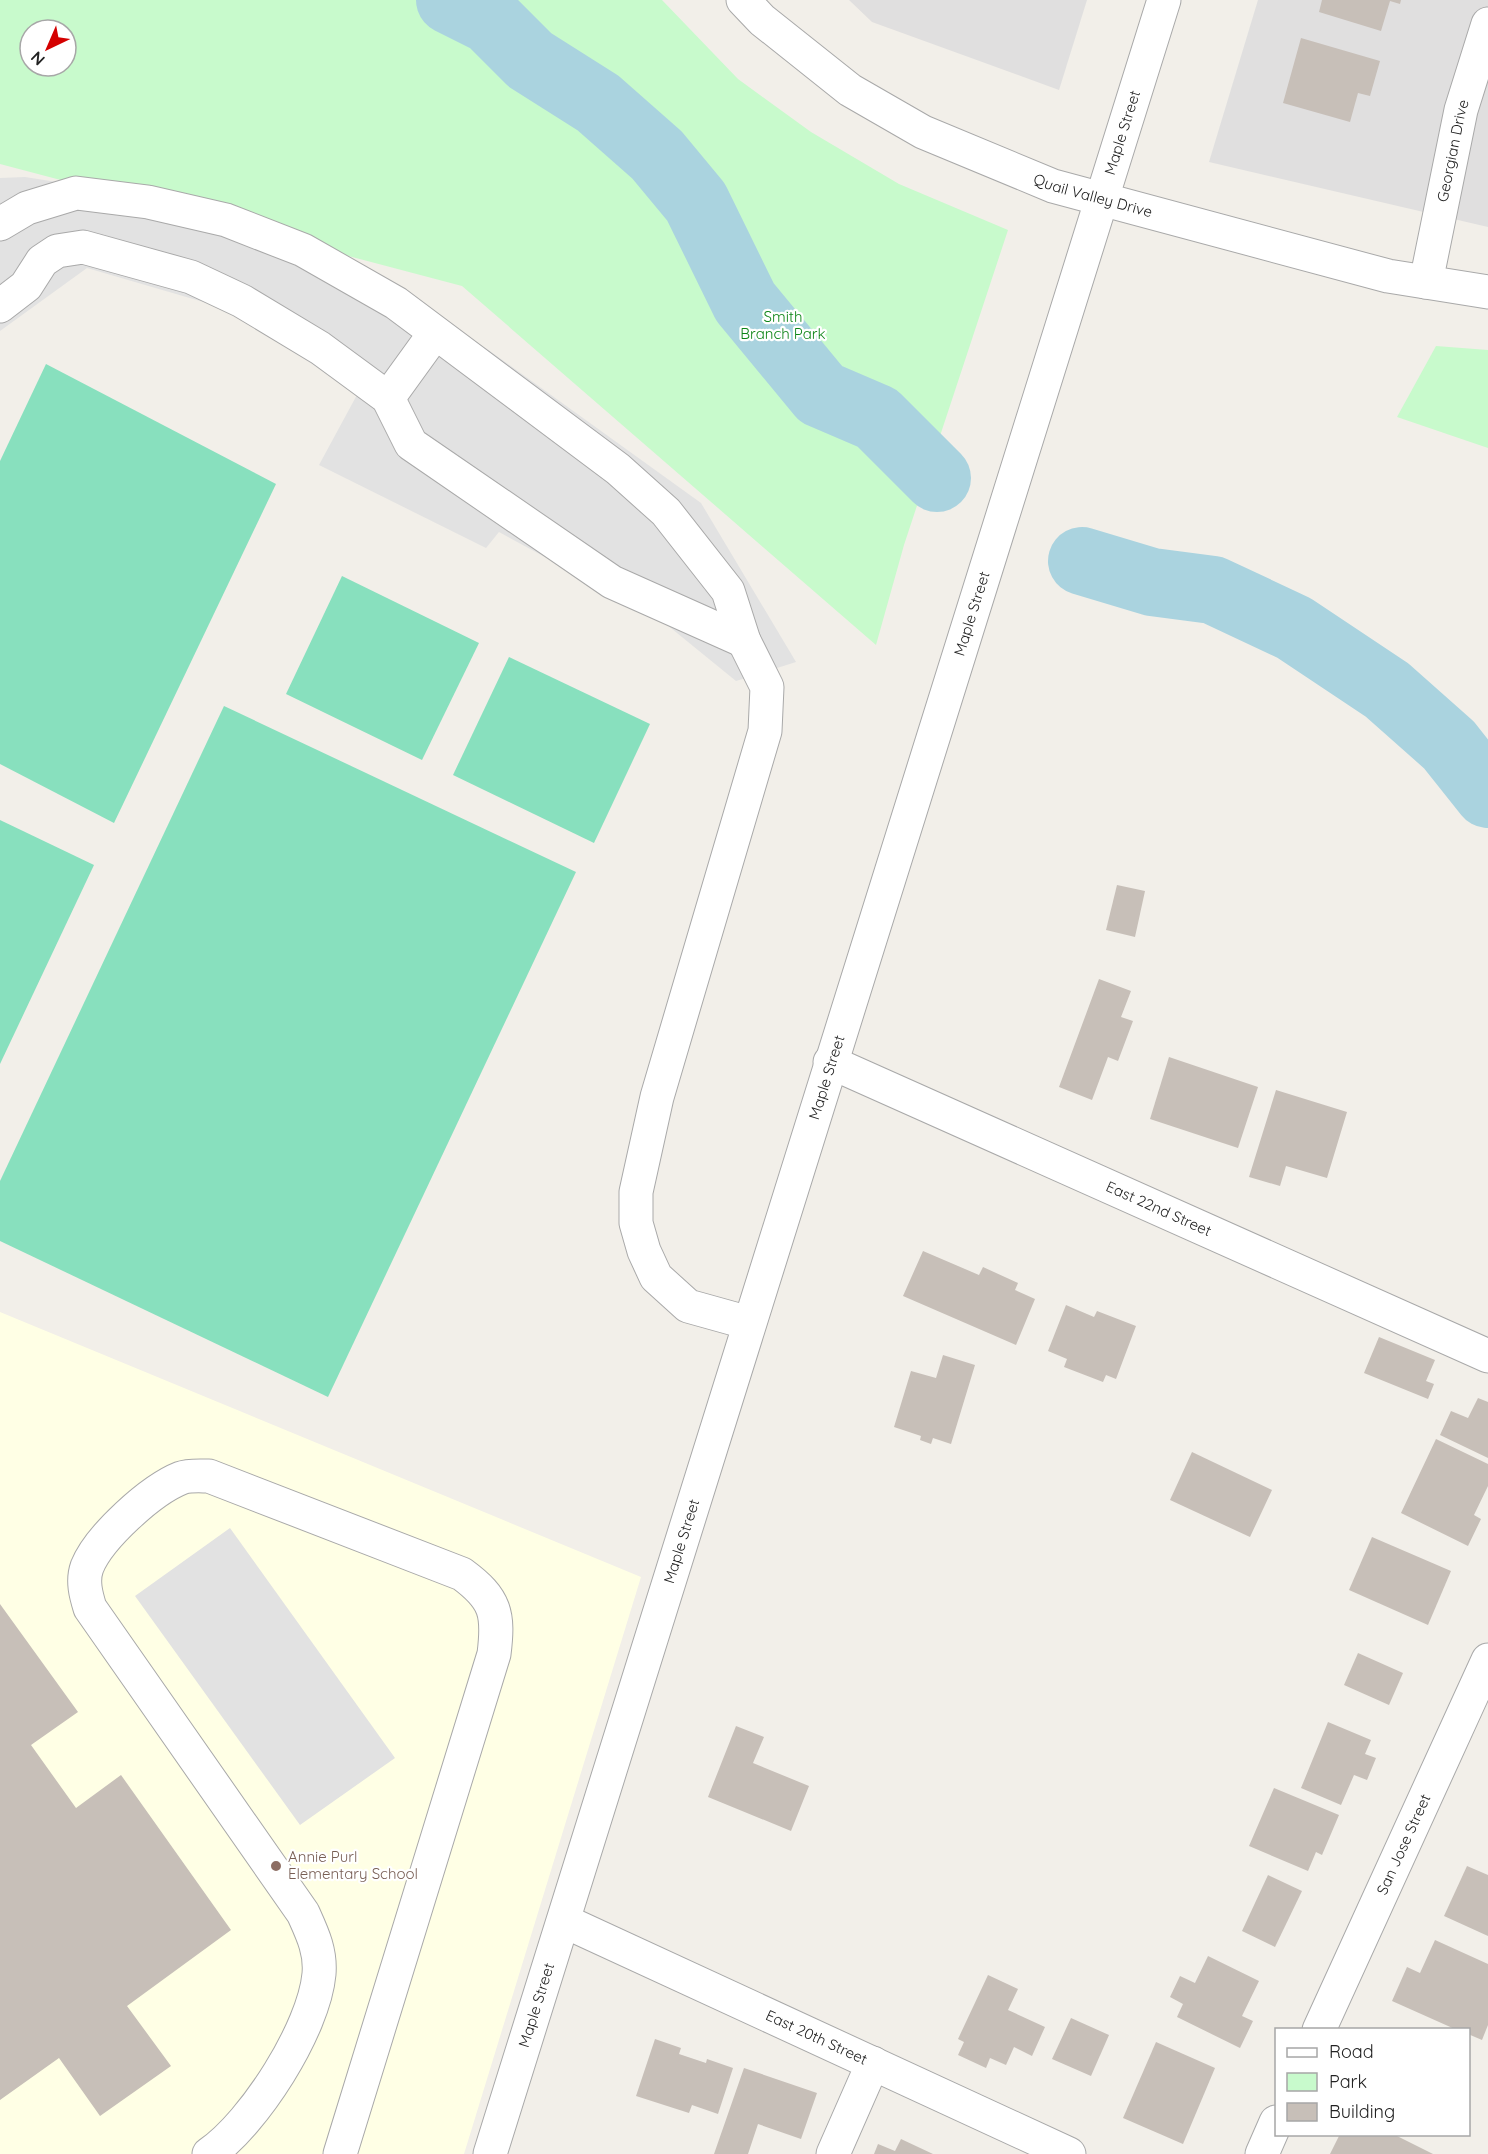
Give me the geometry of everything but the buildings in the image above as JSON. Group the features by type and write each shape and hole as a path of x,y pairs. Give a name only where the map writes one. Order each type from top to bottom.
{"street":[{"name":"Quail Valley Drive","path":"743,0 762,20 850,90 923,132 1053,186 1388,276 1488,291"},
{"name":"Maple Street","path":"490,2154 1164,0"},
{"name":"Georgian Drive","path":"1426,282 1461,110 1488,24"},
{"path":"42,261 14,216 76,193 148,201 226,220 303,250 396,303 618,469 666,512 728,591 744,641 766,687 765,731 657,1097 636,1192 636,1223 644,1251 656,1277 688,1306 749,1323"},
{"path":"0,306 26,286 42,261 57,251 83,247 191,277 242,301 320,348 388,398 411,444 612,582 744,641"},
{"path":"388,398 435,333"},
{"name":"East 22nd Street","path":"830,1062 1488,1356"},
{"path":"208,2154 232,2135 269,2091 309,2012 319,1974 317,1943 303,1912 90,1608 84,1588 87,1567 109,1534 161,1489 183,1477 209,1476 462,1574 478,1586 494,1605 497,1630 494,1654 340,2154"},
{"name":"San Jose Street","path":"1320,2028 1488,1660"},
{"name":"East 20th Street","path":"564,1921 1069,2154"},
{"path":"833,2154 873,2063"},
{"path":"1262,2154 1275,2124"}],"shaded area":[{"path":"849,0 1087,0 1059,90 872,22"},
{"path":"1258,0 1488,0 1488,227 1209,162"},
{"path":"25,177 234,210 317,240 487,349 701,503 796,662 736,681 661,620 499,532 486,548 319,465 358,393 224,308 87,268 0,331 0,178"},
{"name":"Annie Purl Elementary School","path":"0,1312 641,1577 464,2154 0,2154"},
{"path":"230,1528 395,1758 300,1825 135,1596"}],"green space":[{"name":"Smith Branch Park","path":"0,0 662,0 738,79 811,132 899,184 1008,230 904,545 876,645 462,286 0,164"},
{"path":"1436,346 1488,350 1488,448 1397,417"},
{"path":"46,364 276,484 114,823 0,764 0,461"},
{"path":"342,576 479,643 422,760 286,694"},
{"path":"509,657 650,724 594,843 453,775"},
{"path":"224,706 576,872 328,1397 0,1241 0,1181"},
{"path":"0,820 94,865 0,1064"}],"waterway":[{"path":"450,0 490,20 530,60 598,103 657,155 696,202 745,302 821,394 877,418 937,478"},
{"path":"1082,561 1152,582 1213,590 1294,628 1387,690 1449,745 1488,794"}],"place":[{"name":"Annie Purl Elementary School","path":"276,1866"}]}
